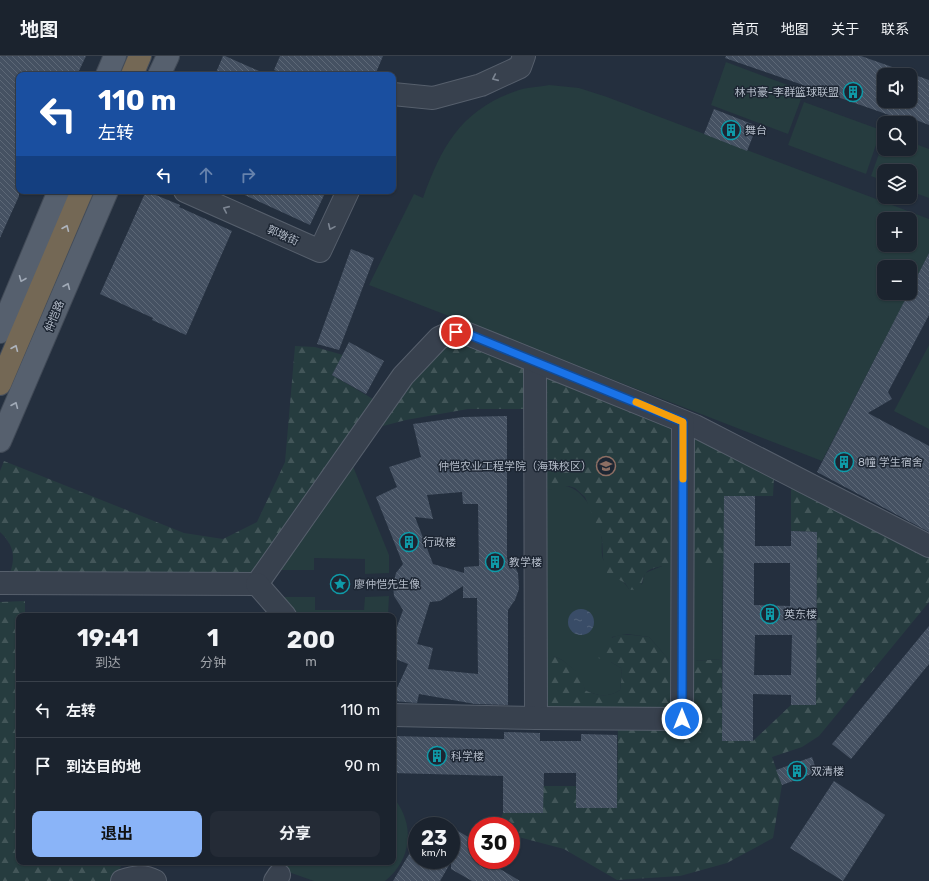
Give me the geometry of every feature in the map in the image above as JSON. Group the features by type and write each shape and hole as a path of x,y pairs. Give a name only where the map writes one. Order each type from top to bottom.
{"highway":[{"path":"133,72 140,56"},
{"path":"0,384 81,194"}],"main road":[{"path":"108,72 115,56"},
{"path":"160,72 168,56"},
{"path":"0,332 58,194"},
{"name":"仲恺路","path":"0,441 107,194"}],"street":[{"path":"396,94 433,98 481,85 520,67 524,56"},
{"name":"郭墩街","path":"191,194 320,251 347,194"},
{"path":"257,584 403,376 439,338 452,332 463,332 683,422 929,546"},
{"path":"535,362 536,718"},
{"path":"396,715 682,719 683,422"},
{"path":"0,583 257,584 282,613"},
{"path":"122,881 133,878 147,877 155,881"}],"green space":[{"path":"726,62 804,91 788,134 711,105"},
{"path":"549,85 579,88 607,97 877,199 877,204 889,204 911,212 877,212 877,252 917,252 917,214 929,219 929,253 917,277 917,260 877,260 877,300 905,300 822,461 369,285 414,194 423,198 438,161 457,131 483,107 499,98 522,89"},
{"path":"804,102 877,129 877,142 866,174 788,145"},
{"path":"917,145 929,149 929,198 917,194 917,164 877,164 877,178 871,176 878,156 917,156"},
{"path":"448,342 463,344 683,433 774,477 773,496 755,496 723,566 662,566 646,572 639,589 629,589 625,583 607,573 603,558 602,538 585,497 575,488 569,486 548,490 535,488 535,409 468,409 406,420 383,426 378,421 391,402"},
{"path":"929,345 929,429 894,411"},
{"path":"295,346 315,347 343,355 332,375 373,399 253,572 10,573 13,561 12,551 8,541 0,532 0,471 4,461 184,533 223,539 257,522 285,462"},
{"path":"348,454 389,555 389,573 365,574 365,559 314,558 314,570 268,570"},
{"path":"791,485 929,555 929,602 819,736 802,747 772,757 782,785 773,838 727,863 680,876 617,880 564,849 520,837 520,817 501,817 503,813 543,813 543,786 576,786 576,808 617,808 618,719 536,718 536,656 553,656 562,660 581,675 585,690 594,694 602,695 616,693 620,690 622,675 621,668 611,662 598,658 597,653 608,640 619,635 649,637 669,660 682,662 722,659 722,741 753,741 791,705 816,705 817,532 791,531"},
{"path":"563,486 571,487 578,491 590,506 601,532 603,559 609,568 629,589 642,584 645,573 662,566 723,566 722,659 682,662 669,660 649,637 627,634 612,637 611,662 621,668 622,675 620,690 616,693 602,695 594,694 585,690 580,675 562,660 553,656 536,656 535,488 548,490"},
{"path":"389,596 388,613 282,613 268,597 315,597 315,610 364,610 365,597"},
{"path":"25,601 25,613 16,613 16,865 122,865 114,881 0,881 0,602"},
{"path":"396,801 405,818 408,829 408,840 406,852 401,862 385,881 314,881 269,865 396,865"}],"water":[{"path":"581,609 590,613 594,622 590,631 581,635 572,631 568,622 572,613"}],"building":[{"path":"0,56 86,56 78,72 16,72 16,194 19,194 19,196 0,238"},
{"path":"223,56 225,56 261,72 216,72"},
{"path":"280,56 383,56 376,72 279,72 274,70"},
{"name":"林书豪-李群篮球联盟","path":"726,56 861,56 895,68 877,68 877,108 917,108 917,76 929,80 929,125 917,120 917,116 892,116 725,58"},
{"name":"舞台","path":"714,109 757,126 747,151 704,134"},
{"path":"145,194 153,194 180,205 179,207 232,231 186,335 100,294"},
{"path":"243,194 325,194 310,225"},
{"path":"351,249 374,258 339,350 317,344"},
{"path":"929,253 929,315 888,392 892,399 868,413 929,446 929,532 817,472 905,300 917,300 917,276"},
{"path":"349,342 384,361 366,394 332,375"},
{"name":"教学楼","path":"507,416 507,559 514,565 518,573 519,589 515,600 508,610 508,705 475,704 419,694 417,703 396,701 396,690 408,664 396,659 396,630 403,610 394,596 393,585 396,573 403,564 376,497 397,487 389,467 421,457 413,424 463,417","holes":["462,492 463,504 478,504 479,566 464,567 464,573 433,564 415,517 433,519 427,495","463,586 463,598 477,598 478,674 428,669 433,648 417,644 430,602 440,601"]},
{"name":"英东楼","path":"724,496 755,496 755,546 791,546 791,531 817,532 816,705 791,705 791,695 753,694 753,741 722,741","holes":["754,563 790,563 790,606 754,605","755,635 792,635 791,675 754,675"]},
{"path":"929,626 929,664 851,759 832,744"},
{"path":"504,732 540,733 540,741 581,741 581,734 617,735 617,808 576,808 576,773 544,773 543,813 503,813 503,776 396,773 396,736 504,739"},
{"name":"双清楼","path":"812,757 817,772 782,785 776,770"},
{"path":"834,781 885,815 843,881 790,848"},
{"path":"460,832 468,837 468,869 500,869 520,881 472,881 451,869 460,869"},
{"path":"408,856 408,869 447,869 440,881 393,881"}],"slow traffic":[{"path":"636,402 683,422 683,479"}],"place":[{"name":"林书豪-李群篮球联盟","path":"853,92"},
{"name":"舞台","path":"731,130"},
{"name":"8幢 学生宿舍","path":"844,462"},
{"name":"仲恺农业工程学院（海珠校区）","path":"606,466"},
{"name":"行政楼","path":"409,542"},
{"name":"教学楼","path":"495,562"},
{"name":"廖仲恺先生像","path":"340,584"},
{"name":"英东楼","path":"770,614"},
{"name":"科学楼","path":"437,756"},
{"name":"双清楼","path":"797,771"}],"route":[{"path":"456,332 463,332 683,422 682,719"}]}
